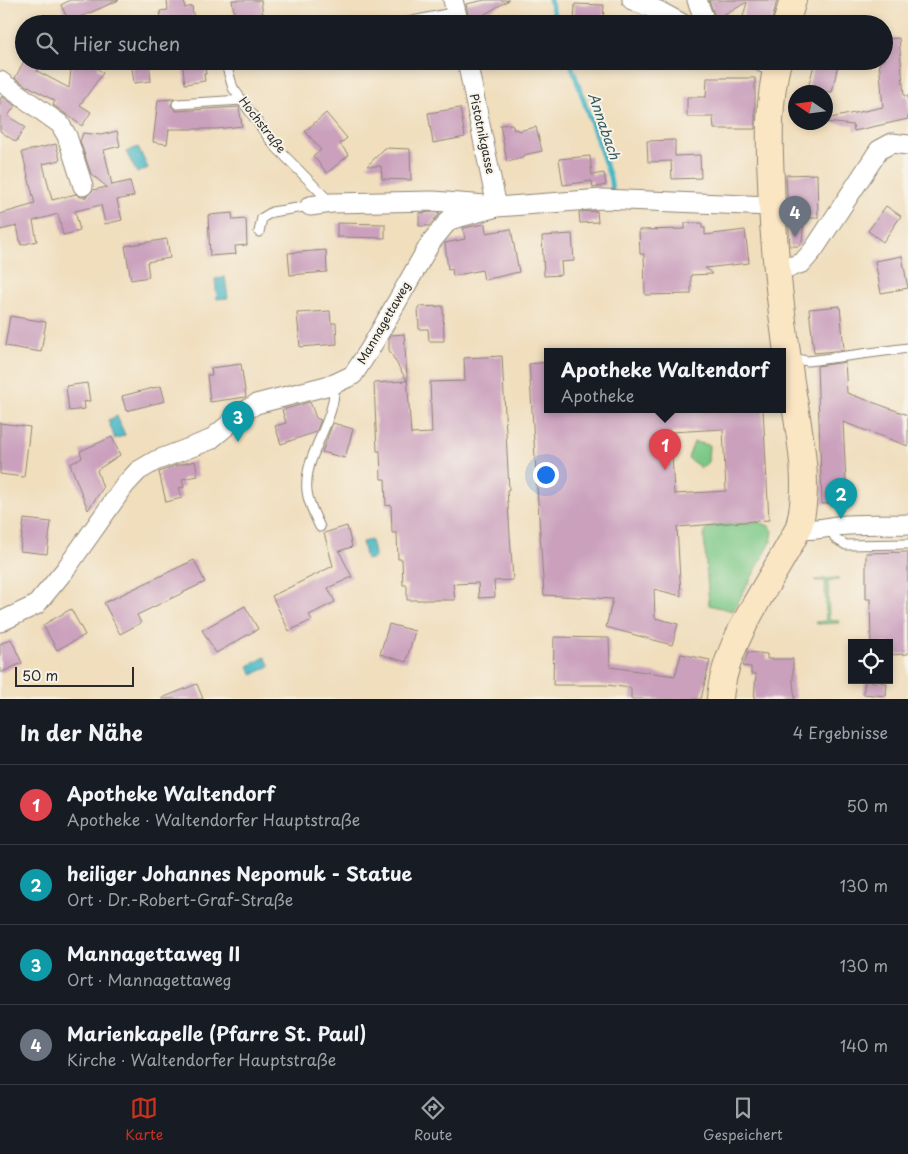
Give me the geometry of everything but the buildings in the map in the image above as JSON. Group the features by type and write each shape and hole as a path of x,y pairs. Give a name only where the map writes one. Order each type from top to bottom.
{"main road":[{"path":"789,15 793,0"},
{"path":"720,699 726,671 734,648 754,606 798,529 802,518 802,462 777,271 772,206 769,157 771,70"}],"street":[{"path":"632,0 666,15"},
{"path":"697,0 703,15"},
{"name":"Pistotnikgasse","path":"468,70 497,207"},
{"path":"0,82 60,124 67,136 83,186"},
{"path":"777,271 802,263 814,249 879,150 892,143 908,145"},
{"name":"Mannagettaweg","path":"0,622 36,605 65,570 125,485 138,471 210,440 244,411 256,404 334,384 353,375 370,350 431,242 449,220 497,207 602,199 772,206"},
{"path":"310,206 332,203 432,201 473,203 497,207"},
{"path":"798,529 810,531 819,528 908,524"}],"lane":[{"path":"442,15 456,12"},
{"name":"Hochstraße","path":"228,70 234,88 274,145 332,203"},
{"path":"177,104 242,100"},
{"path":"259,232 262,218 272,212 310,206"},
{"path":"788,358 808,361 908,348"},
{"path":"320,527 307,492 307,480 309,467 325,428 335,392 334,384"},
{"path":"830,528 836,539 846,545 908,544"}],"green space":[{"path":"694,442 709,445 708,462 701,468 688,458"},
{"path":"759,522 769,526 773,531 771,542 733,611 709,605 704,537 706,529 717,525"},
{"path":"837,578 839,580 828,581 829,620 840,621 839,623 817,624 815,622 826,621 825,581 815,580"}],"water":[{"path":"138,147 148,168 137,173 126,152"},
{"path":"225,277 228,298 217,299 215,279"},
{"path":"117,416 125,435 115,439 108,420"},
{"path":"371,540 375,558 366,560 362,542"},
{"path":"265,657 270,666 253,675 248,666"}],"waterway":[{"name":"Annabach","path":"550,0 554,15"},
{"name":"Annabach","path":"573,70 610,177 613,196"}],"place":[{"name":"Marienkapelle (Pfarre St. Paul)","path":"795,237"},
{"name":"Mannagettaweg II","path":"238,442"},
{"name":"Apotheke Waltendorf","path":"665,470"},
{"name":"heiliger Johannes Nepomuk - Statue","path":"841,519"}]}
